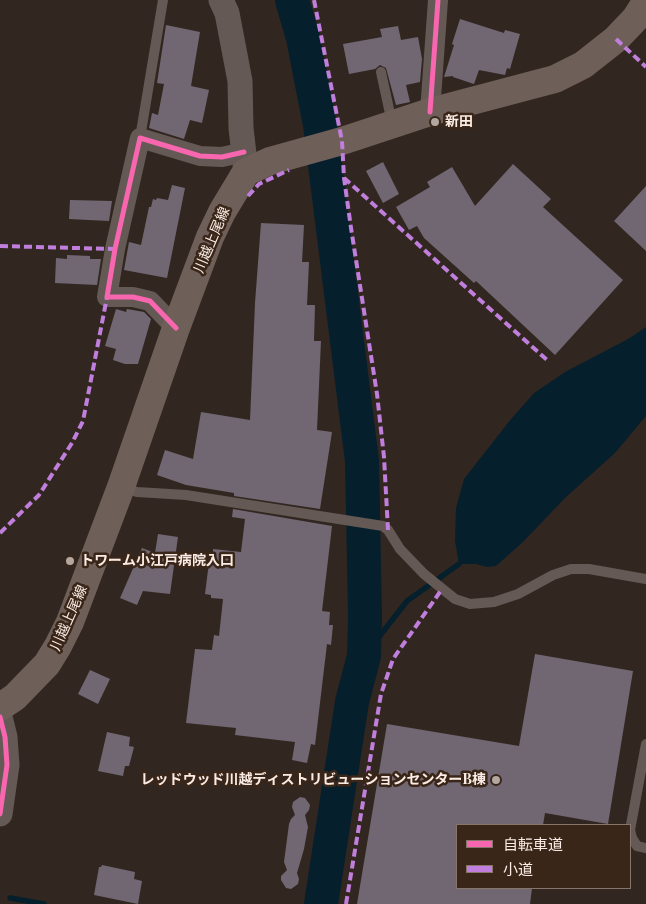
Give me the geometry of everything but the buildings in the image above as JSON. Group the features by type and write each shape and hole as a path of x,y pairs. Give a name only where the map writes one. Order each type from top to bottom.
{"main road":[{"path":"245,162 270,161 430,112 555,79 582,65 616,39 635,20 646,2"},
{"name":"川越上尾線","path":"0,707 16,697 47,664 70,622 121,486 176,328 222,212 245,162"}],"street":[{"path":"176,328 150,301 133,297 107,296 115,249 140,138 200,156 222,157 245,162 240,81 227,13 221,0"},
{"path":"430,112 438,0"},
{"path":"0,718 6,737 8,765 0,814"}],"lane":[{"path":"140,138 163,0"},
{"path":"381,72 392,124"},
{"path":"121,486 137,492 186,495 383,526 388,530 400,549 424,574 455,600 470,604 494,602 518,594 553,574 570,569 589,569 646,579"},
{"path":"631,825 646,744"},
{"path":"631,834 637,846 646,848"}],"water":[{"path":"646,327 646,416 615,453 565,498 523,542 496,566 459,564 455,541 456,508 464,479 511,419 534,393 565,372 628,339"}],"waterway":[{"path":"292,0 303,38 320,125 362,461 364,656 352,702 321,904"},
{"path":"364,656 407,601 459,564"},
{"path":"10,898 44,904"}],"marked path":[{"path":"314,0 342,141 344,178 377,394 384,457 388,530"},
{"path":"616,39 646,67"},
{"path":"248,196 259,184 289,170"},
{"path":"344,178 547,360"},
{"path":"0,246 115,249"},
{"path":"0,533 39,495 72,443 83,421 107,297"},
{"path":"346,904 381,694 393,659 442,589"}],"cycle path":[{"path":"430,112 438,0"},
{"path":"176,328 150,301 133,297 107,297 115,249 140,138 200,156 222,157 244,152"},
{"path":"0,717 5,737 7,765 0,814"}],"place":[{"name":"新田","path":"435,122"},
{"name":"トワーム小江戸病院入口","path":"70,561"},
{"name":"レッドウッド川越ディストリビューションセンターB棟","path":"496,780"}]}
